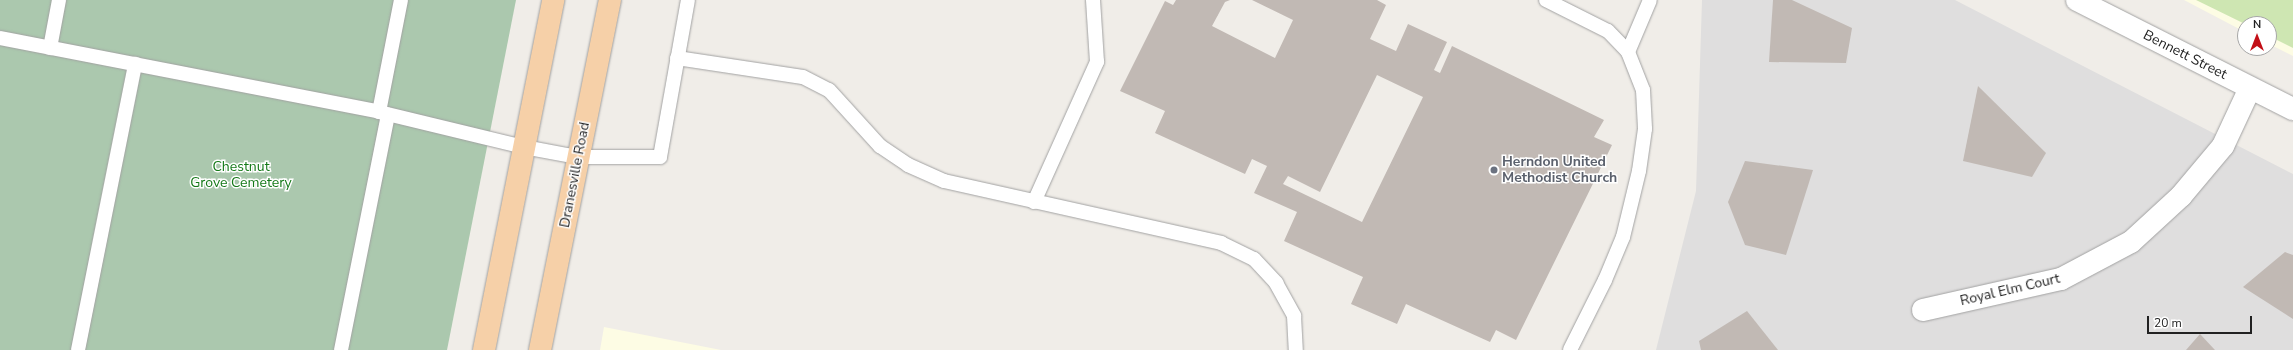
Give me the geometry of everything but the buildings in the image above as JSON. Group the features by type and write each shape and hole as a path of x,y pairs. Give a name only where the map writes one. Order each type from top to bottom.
{"main road":[{"path":"484,350 553,0"},
{"name":"Dranesville Road","path":"540,350 610,0"}],"street":[{"name":"Bennett Street","path":"2077,0 2293,109"},
{"name":"Royal Elm Court","path":"1923,310 2061,279 2131,242 2181,196 2223,146 2250,88"}],"lane":[{"path":"50,48 59,0"},
{"path":"341,350 383,113 401,0"},
{"path":"0,38 383,113 578,157 660,157 688,0"},
{"path":"1034,202 1097,62 1093,0"},
{"path":"1546,0 1608,31 1628,52 1643,90 1645,129 1639,171 1623,237 1570,350"},
{"path":"1628,52 1650,0"},
{"path":"677,58 803,77 829,90 880,146 908,165 944,181 1221,242 1254,259 1276,283 1294,316 1296,350"},
{"path":"78,350 135,64"}],"shaded area":[{"path":"1702,0 1955,0 2293,174 2293,350 1656,350 1696,191"},
{"path":"2184,0 2293,0 2293,56 2277,48 2277,16 2237,16 2237,28"},
{"path":"604,327 721,350 600,350"}],"green space":[{"name":"Chestnut Grove Cemetery","path":"0,0 516,0 447,350 0,350"},
{"path":"2196,0 2293,0 2293,48 2277,40 2277,16 2237,16 2237,20"}],"place":[{"name":"Herndon United Methodist Church","path":"1494,170"}]}
